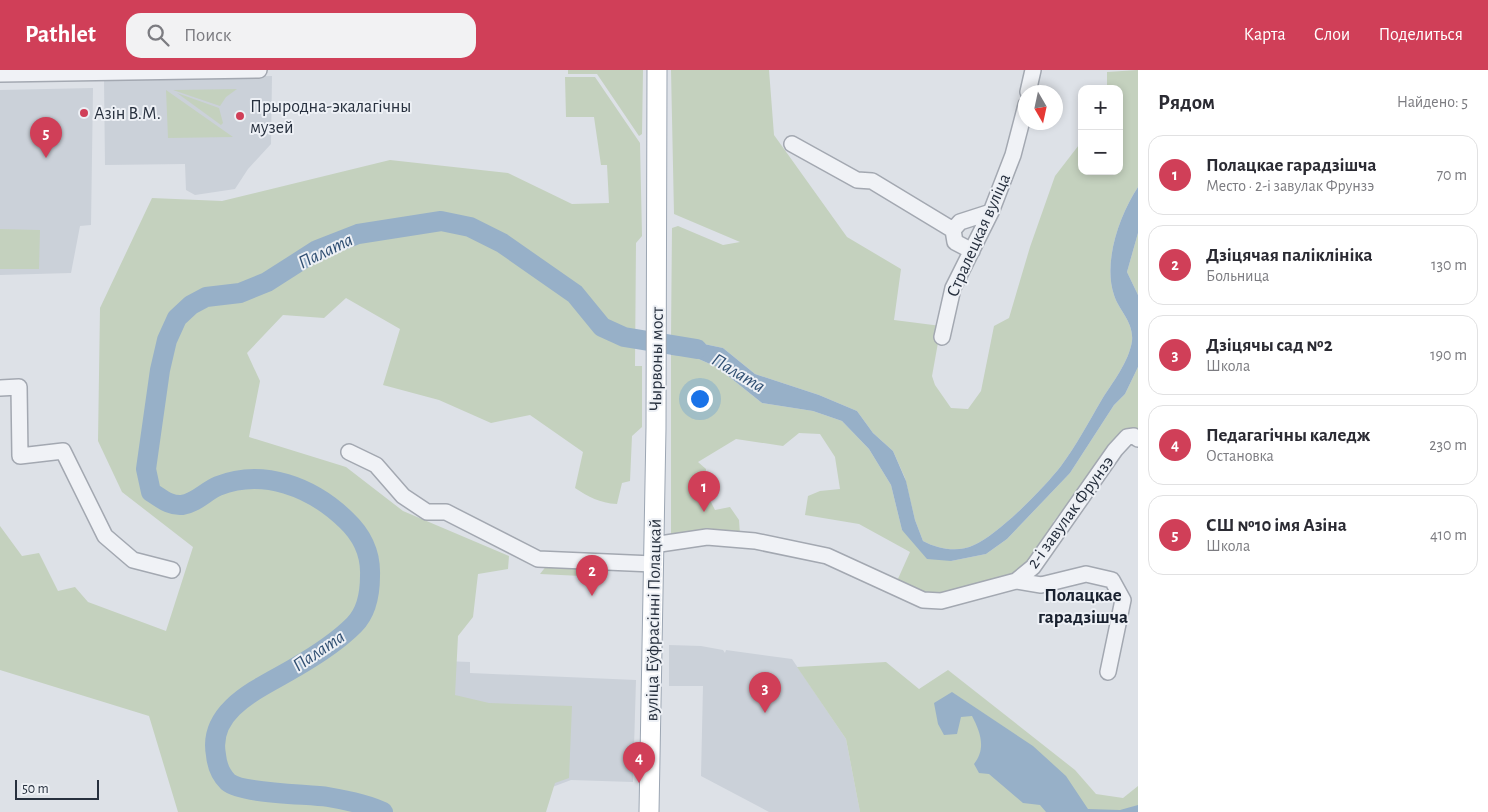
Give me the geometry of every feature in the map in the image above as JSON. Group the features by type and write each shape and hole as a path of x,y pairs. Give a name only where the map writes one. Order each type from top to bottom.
{"main road":[{"name":"Чырвоны мост","path":"656,428 657,70"},
{"name":"вуліца Еўфрасінні Полацкай","path":"649,812 656,428"}],"street":[{"path":"0,74 258,70"},
{"path":"1030,85 1033,70"},
{"name":"Стралецкая вуліца","path":"942,337 953,288 991,212 1013,155 1020,130"},
{"path":"792,144 857,180 872,181 953,230 955,242 972,251"},
{"path":"953,230 960,222 991,212"},
{"path":"0,388 19,387 20,456 63,451 105,536 133,560 172,570"},
{"name":"2-і завулак Фрунзэ","path":"654,545 707,537 755,541 827,556 923,600 942,601 1016,581 1033,567 1115,450 1127,437 1134,436 1138,439"},
{"path":"349,452 376,465 402,496 427,512 446,512 538,559 653,564"},
{"path":"1016,581 1041,585 1086,574 1112,580 1123,600 1108,672"}],"shaded area":[{"path":"272,76 271,144 248,169 235,189 195,195 186,190 185,164 105,165 104,80"},
{"path":"93,88 91,225 80,226 71,273 0,275 0,90"},
{"path":"669,645 701,646 723,650 725,653 726,650 792,659 846,739 860,812 769,812 701,776 703,686 669,686"},
{"path":"367,658 470,662 470,673 636,680 633,782 571,780 486,812 479,812"}],"green space":[{"path":"568,70 643,70 642,134 639,136 597,74 568,74"},
{"path":"671,70 769,70 774,135 847,237 901,269 894,320 941,326 932,376 935,385 951,408 968,409 981,391 994,326 1009,318 1030,247 1055,176 1078,146 1078,175 1123,175 1123,85 1107,85 1107,72 1138,70 1138,187 1119,225 1110,268 1111,282 1116,301 1131,328 1132,341 1130,349 1120,372 1061,466 1021,510 996,531 968,547 948,549 923,541 915,520 905,478 893,451 873,433 857,411 819,395 755,374 723,348 671,337 672,228 678,226 723,245 740,242 674,214"},
{"path":"565,77 595,77 640,143 642,236 636,243 635,366 642,366 642,427 632,436 630,481 622,483 617,504 594,499 575,488 583,452 530,415 491,423 439,400 383,385 400,329 346,298 324,318 283,315 247,353 260,381 249,437 346,467 403,511 509,556 508,569 478,574 473,617 458,636 455,695 489,703 572,706 569,778 555,783 546,812 178,812 149,716 0,670 0,526 22,556 39,553 58,591 75,587 88,602 166,631 193,547 122,492 98,441 100,308 152,198 222,201 390,160 508,173 572,204 609,203 607,165 601,165 594,117 566,117"},
{"path":"237,89 226,97 220,106 173,90"},
{"path":"166,90 233,137 168,138"},
{"path":"177,93 219,108 223,123 221,125"},
{"path":"0,229 40,230 39,269 0,269"},
{"path":"1138,233 1138,295 1127,272"},
{"path":"671,355 694,357 717,367 762,403 813,411 842,421 869,449 891,485 902,530 951,561 986,554 1007,539 1070,473 1114,405 1125,394 1138,367 1138,437 1129,430 1066,513 1058,516 1053,522 1054,531 1030,564 1002,580 941,596 923,593 897,581 910,552 859,524 805,515 808,496 820,491 840,489 835,457 820,434 799,433 783,446 736,439 698,462 706,469 705,498 710,500 715,510 730,507 739,520 740,535 671,536"},
{"path":"547,565 603,567 602,577 540,574"},
{"path":"886,662 919,689 948,670 1075,770 1096,794 1123,798 1138,786 1138,812 860,812 846,739 797,667"}],"water":[{"path":"1138,187 1138,233 1127,272 1138,295 1138,367 1125,394 1114,405 1070,473 1007,539 986,554 951,561 927,559 902,530 891,485 869,449 842,421 813,411 762,403 717,367 694,357 671,355 671,337 723,348 755,374 819,395 857,411 873,433 893,451 906,481 915,520 923,541 948,549 961,549 974,545 1008,521 1033,498 1061,466 1124,364 1130,349 1132,334 1129,322 1114,295 1110,268 1119,225"},
{"path":"952,692 1033,746 1066,776 1088,809 1120,810 1138,805 1138,812 1046,812 1040,805 1023,803 989,774 979,773 974,764 980,753 981,741 972,716 961,717 957,734 944,735 938,724 934,703"}],"waterway":[{"name":"Палата","path":"383,812 349,801 328,797 276,793 235,786 228,782 219,770 216,759 216,739 220,724 240,701 326,648 354,625 365,609 367,602 370,568 364,545 352,526 333,508 318,498 286,484 269,480 235,481 218,486 192,502 182,505 169,503 151,492 146,469 160,370 167,340 177,318 191,305 206,297 240,293 267,282 317,250 358,234 441,221 470,227 502,243 575,294 602,327 624,337 697,349"}],"place":[{"name":"Азін В.М.","path":"84,113"},
{"name":"Прыродна-экалагічны музей","path":"240,116"},
{"name":"СШ №10 імя Азіна","path":"46,158"},
{"name":"Полацкае гарадзішча","path":"704,512"},
{"name":"Дзіцячая паліклініка","path":"592,596"},
{"name":"Дзіцячы сад №2","path":"765,713"},
{"name":"Педагагічны каледж","path":"639,783"}],"district":[{"name":"Полацкае гарадзішча","path":"1083,605"}]}
